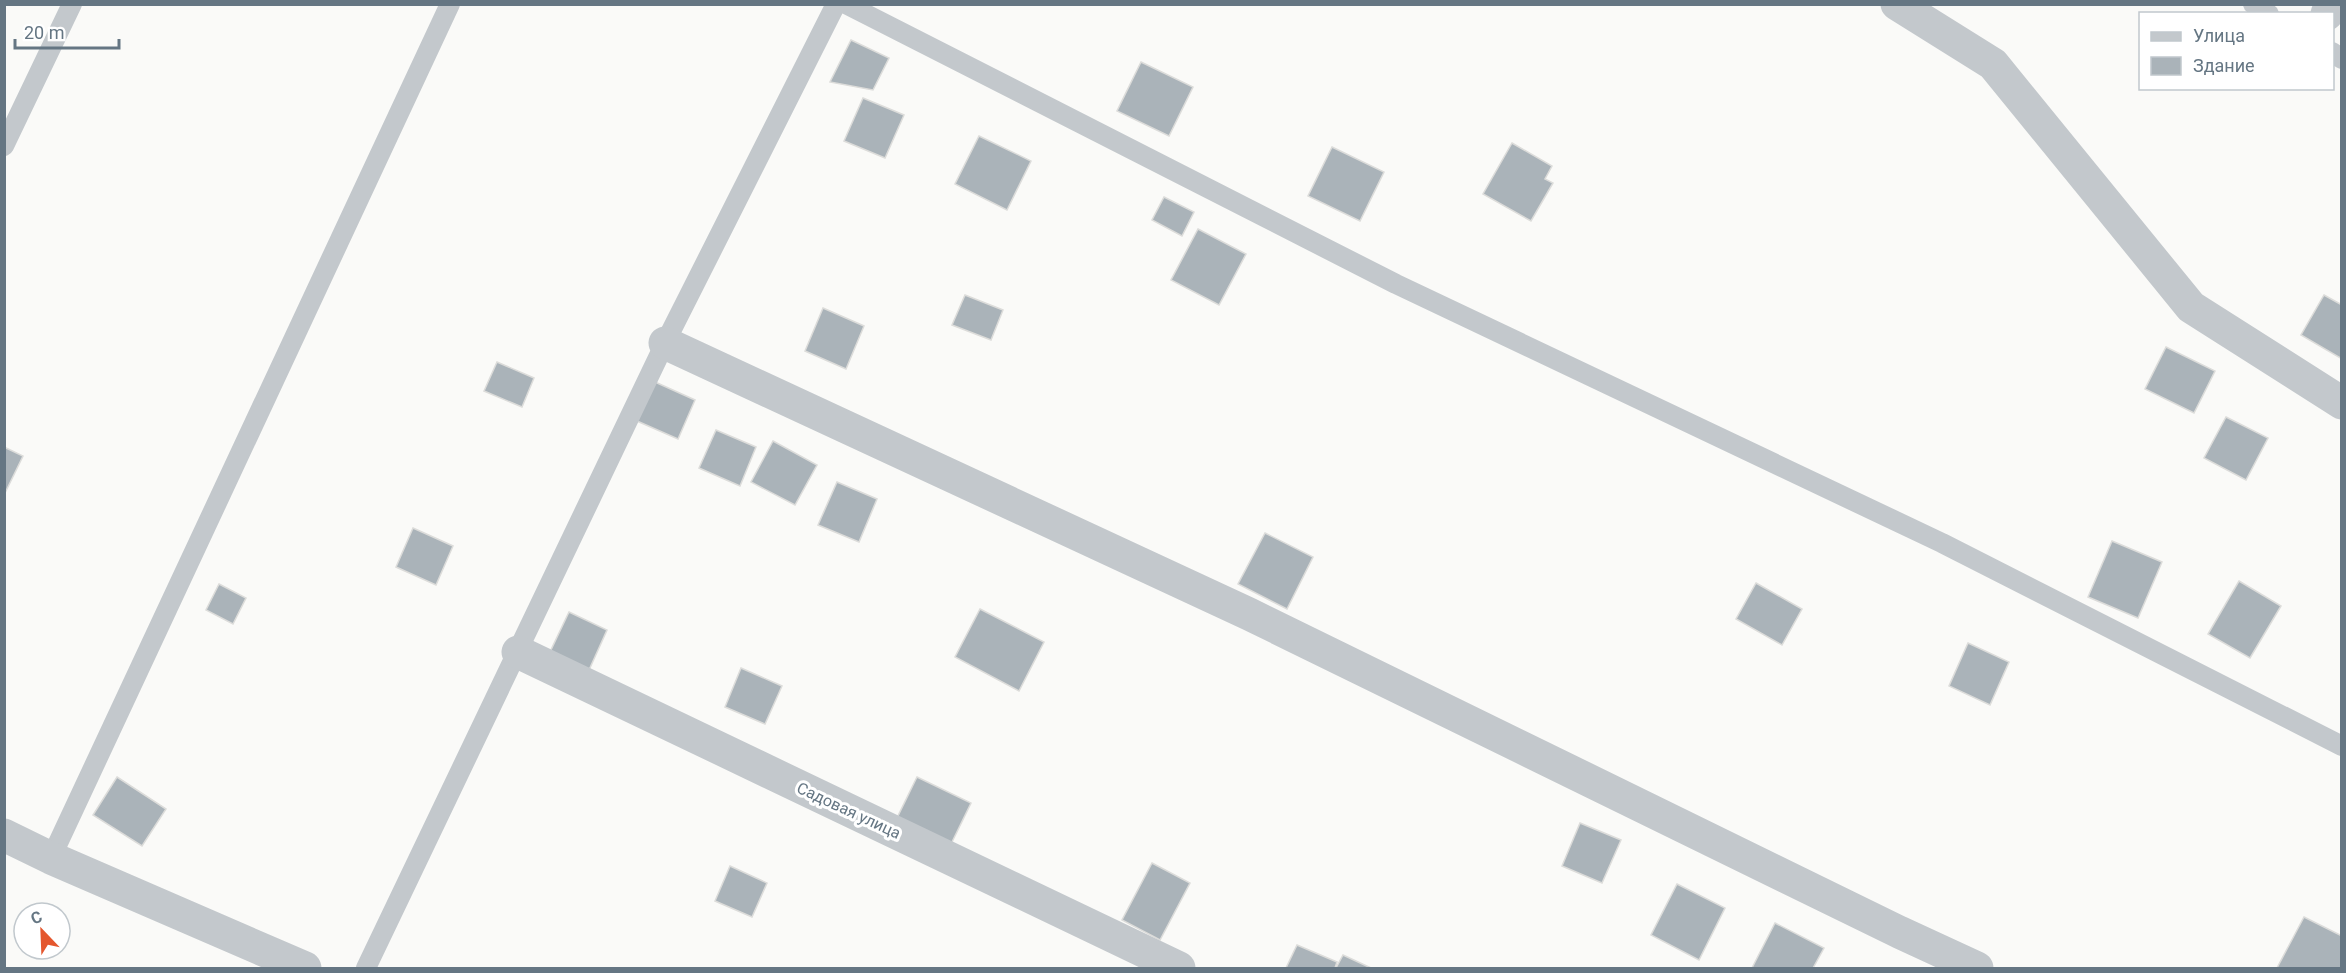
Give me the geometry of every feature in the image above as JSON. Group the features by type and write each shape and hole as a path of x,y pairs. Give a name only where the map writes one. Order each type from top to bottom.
{"street":[{"path":"1897,4 1993,64 2191,307 2342,403"},
{"path":"665,343 1249,614 1977,969"},
{"name":"Садовая улица","path":"518,652 1179,969"},
{"path":"4,835 51,858 305,969"}],"lane":[{"path":"4,146 72,4"},
{"path":"51,858 450,4"},
{"path":"366,969 665,343 836,4"},
{"path":"846,4 1396,284 1942,543 2342,746"},
{"path":"2253,4 2266,12"}],"building":[{"path":"851,40 889,58 873,90 830,82"},
{"path":"1141,62 1193,87 1169,136 1117,111"},
{"path":"863,98 904,115 885,158 844,141"},
{"path":"979,136 1031,161 1007,210 955,184"},
{"path":"1512,143 1552,166 1545,179 1553,183 1531,221 1483,194"},
{"path":"1332,147 1384,172 1360,221 1308,196"},
{"path":"1164,197 1194,212 1182,236 1152,220"},
{"path":"1198,229 1246,254 1219,305 1171,280"},
{"path":"965,295 1003,310 991,340 952,325"},
{"path":"2324,295 2342,305 2342,359 2301,335"},
{"path":"823,308 864,326 846,369 805,351"},
{"path":"2166,347 2215,371 2194,413 2145,389"},
{"path":"497,362 534,378 522,407 484,391"},
{"path":"655,382 695,400 678,439 637,421"},
{"path":"2226,417 2268,438 2246,480 2204,458"},
{"path":"716,430 756,447 740,486 699,468"},
{"path":"773,441 817,465 795,505 751,482"},
{"path":"4,447 23,456 4,495"},
{"path":"837,482 877,499 859,542 818,525"},
{"path":"413,528 453,546 436,585 396,567"},
{"path":"1265,533 1313,557 1287,609 1238,584"},
{"path":"2112,541 2162,562 2138,618 2088,597"},
{"path":"2239,581 2281,606 2250,658 2208,634"},
{"path":"1756,583 1802,609 1782,645 1736,619"},
{"path":"219,584 246,598 233,624 206,610"},
{"path":"980,609 1044,642 1019,691 955,657"},
{"path":"569,612 607,630 589,670 550,652"},
{"path":"1968,643 2009,662 1990,705 1949,686"},
{"path":"741,668 782,686 765,724 725,707"},
{"path":"117,777 166,809 142,846 93,815"},
{"path":"917,777 971,803 951,844 897,818"},
{"path":"1580,823 1621,840 1602,883 1562,866"},
{"path":"1152,863 1190,883 1160,940 1122,920"},
{"path":"730,866 767,883 752,917 715,901"},
{"path":"1677,884 1725,908 1699,960 1651,935"},
{"path":"2304,917 2342,936 2342,968 2277,968"},
{"path":"1775,923 1824,948 1813,968 1752,968"},
{"path":"1297,945 1337,962 1335,968 1286,968"},
{"path":"1343,955 1371,968 1336,968"}]}
